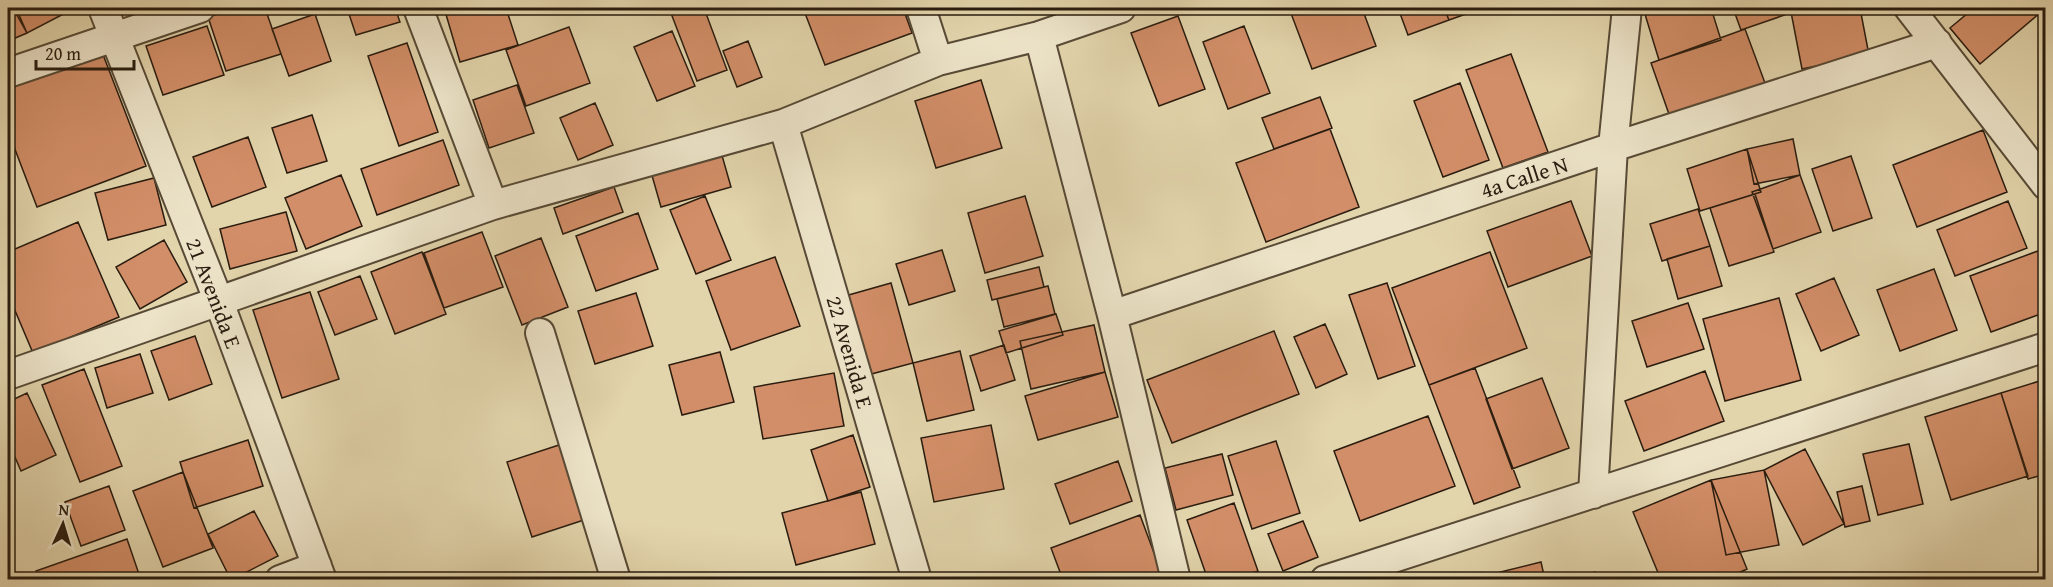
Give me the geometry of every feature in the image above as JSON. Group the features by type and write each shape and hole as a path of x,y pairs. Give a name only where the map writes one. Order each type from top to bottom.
{"street":[{"name":"21 Avenida E","path":"102,8 219,302 320,573"},
{"path":"8,73 200,8"},
{"path":"418,8 493,206"},
{"path":"921,8 938,61"},
{"path":"8,375 493,206 783,124 938,61 1039,36 1121,8"},
{"path":"1593,494 1613,147 1627,8"},
{"path":"1909,8 2046,185"},
{"path":"1039,36 1112,315 1176,579"},
{"name":"4a Calle N","path":"1112,315 1613,147 1937,43"},
{"name":"22 Avenida E","path":"783,124 916,579"},
{"path":"540,333 616,579"},
{"path":"1325,579 2046,347"},
{"path":"280,579 320,573"}],"building":[{"path":"8,8 16,8 27,33 8,41"},
{"path":"13,8 75,8 27,33"},
{"path":"238,8 265,8 281,54 226,71 208,17"},
{"path":"347,8 395,8 400,22 356,35"},
{"path":"459,8 506,8 518,45 460,62 445,11"},
{"path":"669,8 704,8 727,70 697,81"},
{"path":"803,8 903,8 912,33 825,65"},
{"path":"1289,8 1362,8 1376,46 1312,69"},
{"path":"1398,8 1444,8 1449,20 1408,35"},
{"path":"1444,8 1483,8 1449,20"},
{"path":"1656,8 1711,8 1721,40 1659,60 1644,11"},
{"path":"1733,8 1805,8 1741,30"},
{"path":"1817,8 1860,8 1869,55 1802,69 1791,12"},
{"path":"1974,8 2037,8 2041,12 1980,64 1950,28"},
{"path":"315,14 331,61 289,76 272,29"},
{"path":"1178,16 1205,89 1159,106 1131,33"},
{"path":"207,26 224,75 163,95 146,46"},
{"path":"1244,26 1270,93 1228,109 1203,42"},
{"path":"569,27 590,83 526,106 506,50"},
{"path":"1745,29 1765,83 1670,117 1651,63"},
{"path":"672,31 695,86 657,101 634,47"},
{"path":"748,41 762,77 737,87 723,51"},
{"path":"407,43 438,132 399,146 368,56"},
{"path":"102,52 146,166 37,207 8,131 8,88"},
{"path":"1511,54 1548,152 1503,168 1466,70"},
{"path":"981,80 1002,148 936,168 915,101"},
{"path":"1460,83 1489,160 1443,177 1414,101"},
{"path":"517,85 534,133 489,148 473,100"},
{"path":"1320,97 1332,128 1274,149 1262,118"},
{"path":"595,103 613,145 578,160 560,118"},
{"path":"312,115 327,161 287,173 272,128"},
{"path":"1330,129 1359,207 1266,242 1236,163"},
{"path":"1983,130 2007,192 1917,227 1893,165"},
{"path":"248,137 266,187 212,207 193,157"},
{"path":"1793,139 1800,175 1754,184 1747,149"},
{"path":"443,140 459,185 377,215 361,169"},
{"path":"1747,149 1761,192 1700,211 1687,169"},
{"path":"721,152 731,187 661,207 651,172"},
{"path":"1851,156 1872,218 1833,231 1812,169"},
{"path":"341,175 362,226 306,249 285,198"},
{"path":"1800,175 1821,232 1773,249 1752,192"},
{"path":"154,178 166,225 108,240 95,193"},
{"path":"614,187 623,212 563,234 554,208"},
{"path":"1755,194 1774,252 1729,266 1710,208"},
{"path":"705,196 731,260 696,274 670,210"},
{"path":"1025,196 1043,256 985,273 968,213"},
{"path":"1571,201 1592,256 1508,287 1487,231"},
{"path":"2008,201 2027,248 1955,276 1937,230"},
{"path":"1698,209 1710,246 1662,261 1650,224"},
{"path":"286,212 297,251 230,269 220,229"},
{"path":"638,213 658,269 596,291 576,236"},
{"path":"78,222 119,317 33,353 8,294 8,252"},
{"path":"482,232 503,287 444,308 424,253"},
{"path":"541,238 568,307 522,325 495,256"},
{"path":"164,240 187,282 140,309 116,267"},
{"path":"1710,246 1722,286 1678,299 1667,259"},
{"path":"2046,248 2046,312 1991,332 1970,276"},
{"path":"942,250 955,291 909,305 896,264"},
{"path":"422,252 446,314 395,334 371,272"},
{"path":"1490,252 1527,348 1429,385 1392,288"},
{"path":"775,257 800,326 731,350 706,281"},
{"path":"1039,267 1044,287 992,300 987,280"},
{"path":"1934,269 1957,330 1900,351 1877,290"},
{"path":"360,276 377,319 335,335 318,292"},
{"path":"1834,278 1859,335 1821,351 1796,294"},
{"path":"891,283 913,363 860,377 838,298"},
{"path":"1387,283 1415,366 1378,379 1349,295"},
{"path":"1048,286 1055,314 1004,327 997,299"},
{"path":"310,292 339,379 282,398 253,310"},
{"path":"636,293 653,346 595,364 578,311"},
{"path":"1779,298 1801,380 1725,401 1703,319"},
{"path":"1688,303 1704,349 1647,367 1632,321"},
{"path":"1056,314 1063,335 1006,353 999,331"},
{"path":"1325,324 1347,374 1316,388 1294,337"},
{"path":"1094,325 1105,372 1031,389 1020,341"},
{"path":"1274,331 1299,394 1172,443 1147,380"},
{"path":"195,336 212,384 169,400 151,351"},
{"path":"1004,345 1015,380 981,391 970,356"},
{"path":"960,351 974,410 927,421 913,363"},
{"path":"720,352 734,402 682,415 669,365"},
{"path":"140,354 153,393 107,408 95,368"},
{"path":"1475,368 1520,487 1474,504 1429,385"},
{"path":"84,369 122,466 80,482 42,385"},
{"path":"1705,371 1724,421 1644,451 1625,401"},
{"path":"1105,372 1118,417 1038,440 1025,396"},
{"path":"834,373 844,426 763,439 754,387"},
{"path":"1542,378 1569,448 1512,469 1486,399"},
{"path":"2046,379 2046,474 2028,479 2001,393"},
{"path":"27,393 56,455 21,471 8,441 8,402"},
{"path":"2001,393 2028,476 1951,500 1925,417"},
{"path":"1428,416 1455,486 1360,521 1334,451"},
{"path":"991,425 1004,489 934,502 921,438"},
{"path":"853,435 870,487 828,501 811,450"},
{"path":"248,440 263,486 194,508 180,462"},
{"path":"1276,441 1300,513 1252,529 1228,456"},
{"path":"565,443 590,518 532,537 507,462"},
{"path":"1909,444 1923,504 1878,515 1863,454"},
{"path":"1805,449 1844,524 1803,545 1764,470"},
{"path":"1222,454 1233,495 1176,510 1165,468"},
{"path":"1118,461 1132,501 1070,524 1055,484"},
{"path":"1764,470 1779,545 1726,555 1711,480"},
{"path":"183,472 213,548 163,567 133,491"},
{"path":"1711,480 1747,569 1723,580 1661,580 1633,512"},
{"path":"109,486 125,530 81,546 65,502"},
{"path":"1862,486 1870,521 1845,527 1837,492"},
{"path":"861,492 875,544 796,565 782,513"},
{"path":"1234,503 1258,571 1233,580 1208,580 1187,520"},
{"path":"254,511 278,556 231,580 208,534"},
{"path":"1140,515 1164,580 1063,580 1051,548"},
{"path":"1303,521 1318,557 1283,571 1268,534"},
{"path":"127,539 141,580 39,580 36,571"},
{"path":"1541,562 1545,580 1485,580 1484,576"},
{"path":"1595,572 1597,580 1569,580"}]}
